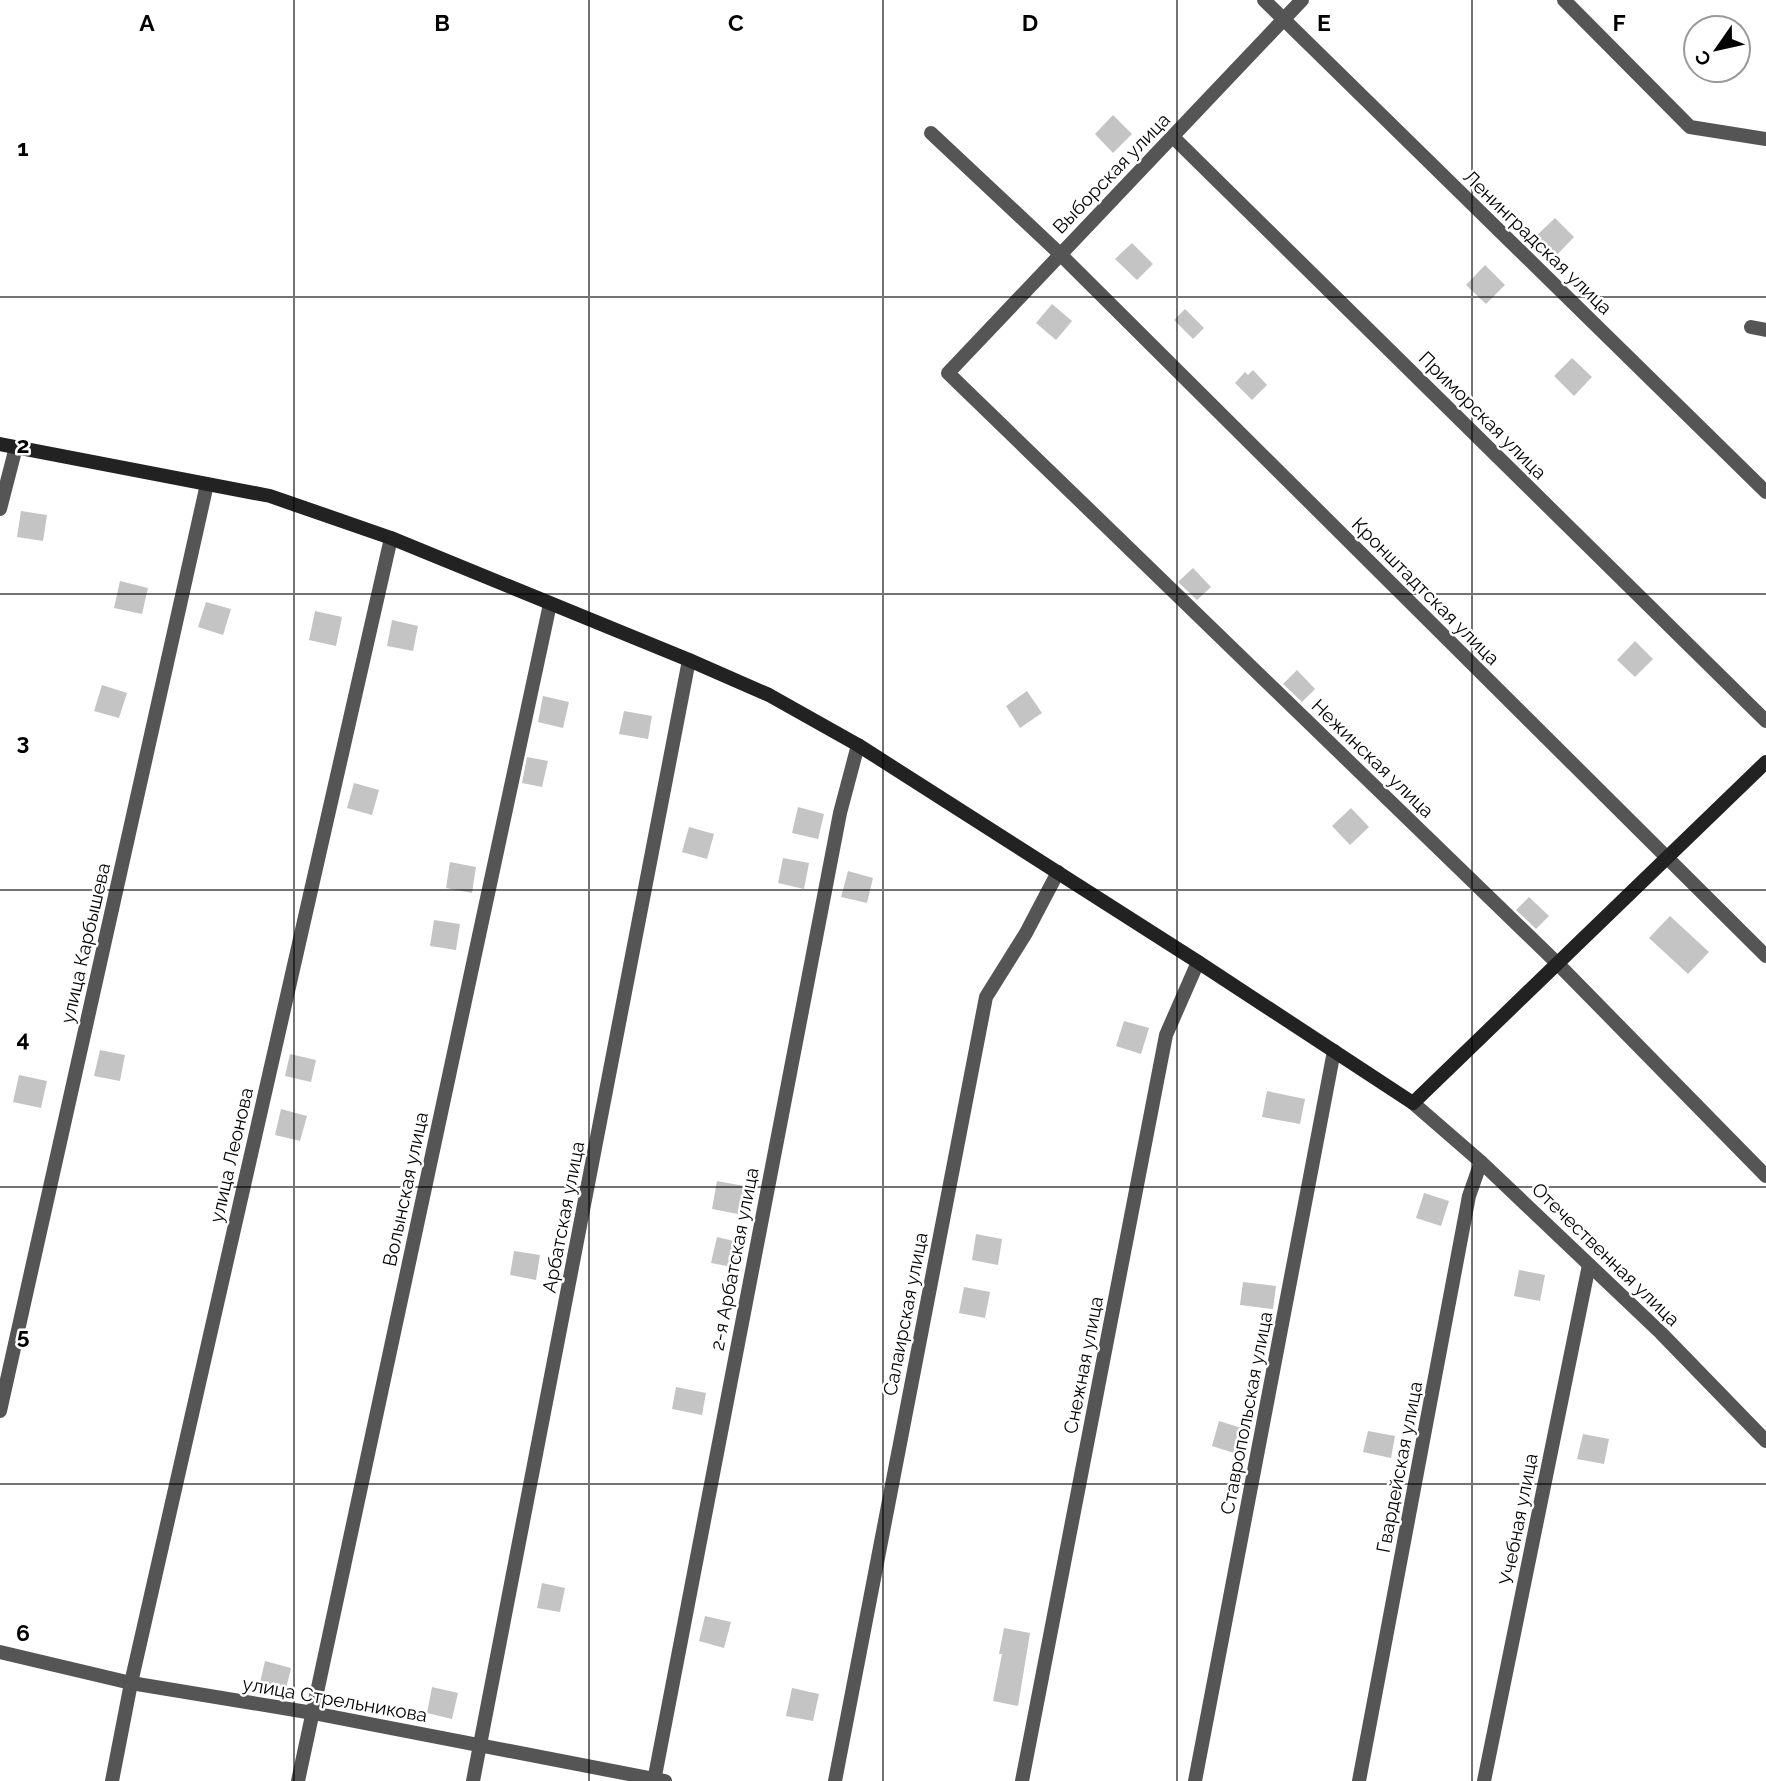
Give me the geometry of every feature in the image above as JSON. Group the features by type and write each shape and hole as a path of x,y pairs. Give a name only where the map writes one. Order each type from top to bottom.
{"main road":[{"path":"0,444 270,496 391,538 769,695 858,745 1413,1103 1766,762"}],"street":[{"name":"Ленинградская улица","path":"1264,0 1766,492"},
{"name":"Выборская улица","path":"948,373 1302,0"},
{"path":"1564,0 1690,127 1766,139"},
{"name":"Кронштадтская улица","path":"931,133 1059,253 1766,956"},
{"name":"Приморская улица","path":"1173,136 1766,721"},
{"path":"1751,327 1766,330"},
{"name":"Нежинская улица","path":"948,373 1558,964 1766,1176"},
{"path":"0,509 16,447"},
{"name":"улица Карбышева","path":"0,1411 207,484"},
{"name":"улица Леонова","path":"112,1781 131,1683 391,538"},
{"name":"Волынская улица","path":"298,1781 550,604"},
{"name":"Арбатская улица","path":"473,1781 689,660"},
{"name":"2-я Арбатская улица","path":"657,1780 840,813 858,745"},
{"name":"Салаирская улица","path":"835,1781 986,996 1026,933 1058,872"},
{"name":"Снежная улица","path":"1022,1781 1166,1035 1198,962"},
{"name":"Ставропольская улица","path":"1195,1781 1334,1051"},
{"name":"Отечественная улица","path":"1413,1103 1481,1162 1661,1332 1766,1441"},
{"name":"Гвардейская улица","path":"1359,1781 1469,1196 1481,1162"},
{"name":"Учебная улица","path":"1484,1781 1589,1265"},
{"name":"улица Стрельникова","path":"0,1652 131,1683 313,1713 657,1780"}],"building":[{"path":"1113,115 1132,134 1113,153 1095,134"},
{"path":"1555,218 1574,237 1553,259 1533,239"},
{"path":"1132,243 1153,264 1137,280 1115,259"},
{"path":"1485,265 1505,285 1486,304 1466,285"},
{"path":"1052,304 1072,321 1056,340 1036,323"},
{"path":"1185,309 1204,328 1193,339 1174,320"},
{"path":"1572,358 1592,377 1574,396 1554,376"},
{"path":"1253,370 1267,385 1252,400 1235,383 1245,372 1248,375"},
{"path":"21,511 47,515 43,541 17,537"},
{"path":"1193,568 1211,587 1197,600 1178,582"},
{"path":"120,581 148,588 142,614 114,608"},
{"path":"206,602 231,609 223,635 198,627"},
{"path":"315,611 342,617 336,646 309,640"},
{"path":"392,620 418,626 413,651 387,646"},
{"path":"1635,641 1653,659 1635,677 1617,660"},
{"path":"1297,670 1315,689 1302,702 1283,684"},
{"path":"102,685 127,693 119,718 94,711"},
{"path":"1027,691 1042,713 1020,728 1006,706"},
{"path":"543,696 569,702 563,728 538,722"},
{"path":"624,711 652,716 648,739 619,734"},
{"path":"527,757 548,761 542,787 522,783"},
{"path":"354,783 379,790 372,815 347,808"},
{"path":"798,807 824,814 818,839 792,833"},
{"path":"1351,808 1369,827 1350,845 1332,826"},
{"path":"689,827 714,834 707,859 682,852"},
{"path":"783,858 809,863 804,889 778,883"},
{"path":"450,862 476,867 472,893 446,888"},
{"path":"848,871 873,878 867,903 841,897"},
{"path":"1529,897 1549,916 1536,929 1516,910"},
{"path":"1670,916 1709,952 1688,974 1649,938"},
{"path":"434,920 460,924 456,950 430,946"},
{"path":"1124,1021 1149,1028 1141,1054 1116,1046"},
{"path":"100,1050 125,1055 120,1081 94,1076"},
{"path":"290,1054 316,1060 311,1082 285,1076"},
{"path":"19,1075 47,1081 41,1108 13,1102"},
{"path":"1267,1091 1305,1099 1300,1124 1262,1117"},
{"path":"281,1109 307,1116 300,1141 275,1135"},
{"path":"717,1181 744,1186 738,1214 712,1209"},
{"path":"1424,1193 1449,1201 1441,1226 1416,1218"},
{"path":"976,1234 1002,1239 998,1265 972,1260"},
{"path":"717,1237 742,1243 737,1268 711,1263"},
{"path":"514,1251 540,1255 536,1280 510,1275"},
{"path":"1519,1270 1545,1275 1540,1301 1514,1296"},
{"path":"1243,1282 1276,1286 1273,1309 1240,1305"},
{"path":"964,1287 990,1292 985,1318 959,1313"},
{"path":"676,1387 706,1393 702,1415 672,1409"},
{"path":"1219,1421 1245,1429 1237,1454 1212,1446"},
{"path":"1368,1431 1395,1436 1391,1458 1363,1452"},
{"path":"1583,1434 1609,1439 1604,1464 1577,1459"},
{"path":"542,1583 565,1588 560,1612 537,1608"},
{"path":"705,1616 731,1622 724,1648 699,1641"},
{"path":"1004,1628 1030,1633 1018,1706 993,1701"},
{"path":"265,1661 291,1668 285,1693 259,1687"},
{"path":"432,1687 458,1693 452,1719 427,1713"},
{"path":"792,1688 819,1694 813,1721 786,1716"}]}
